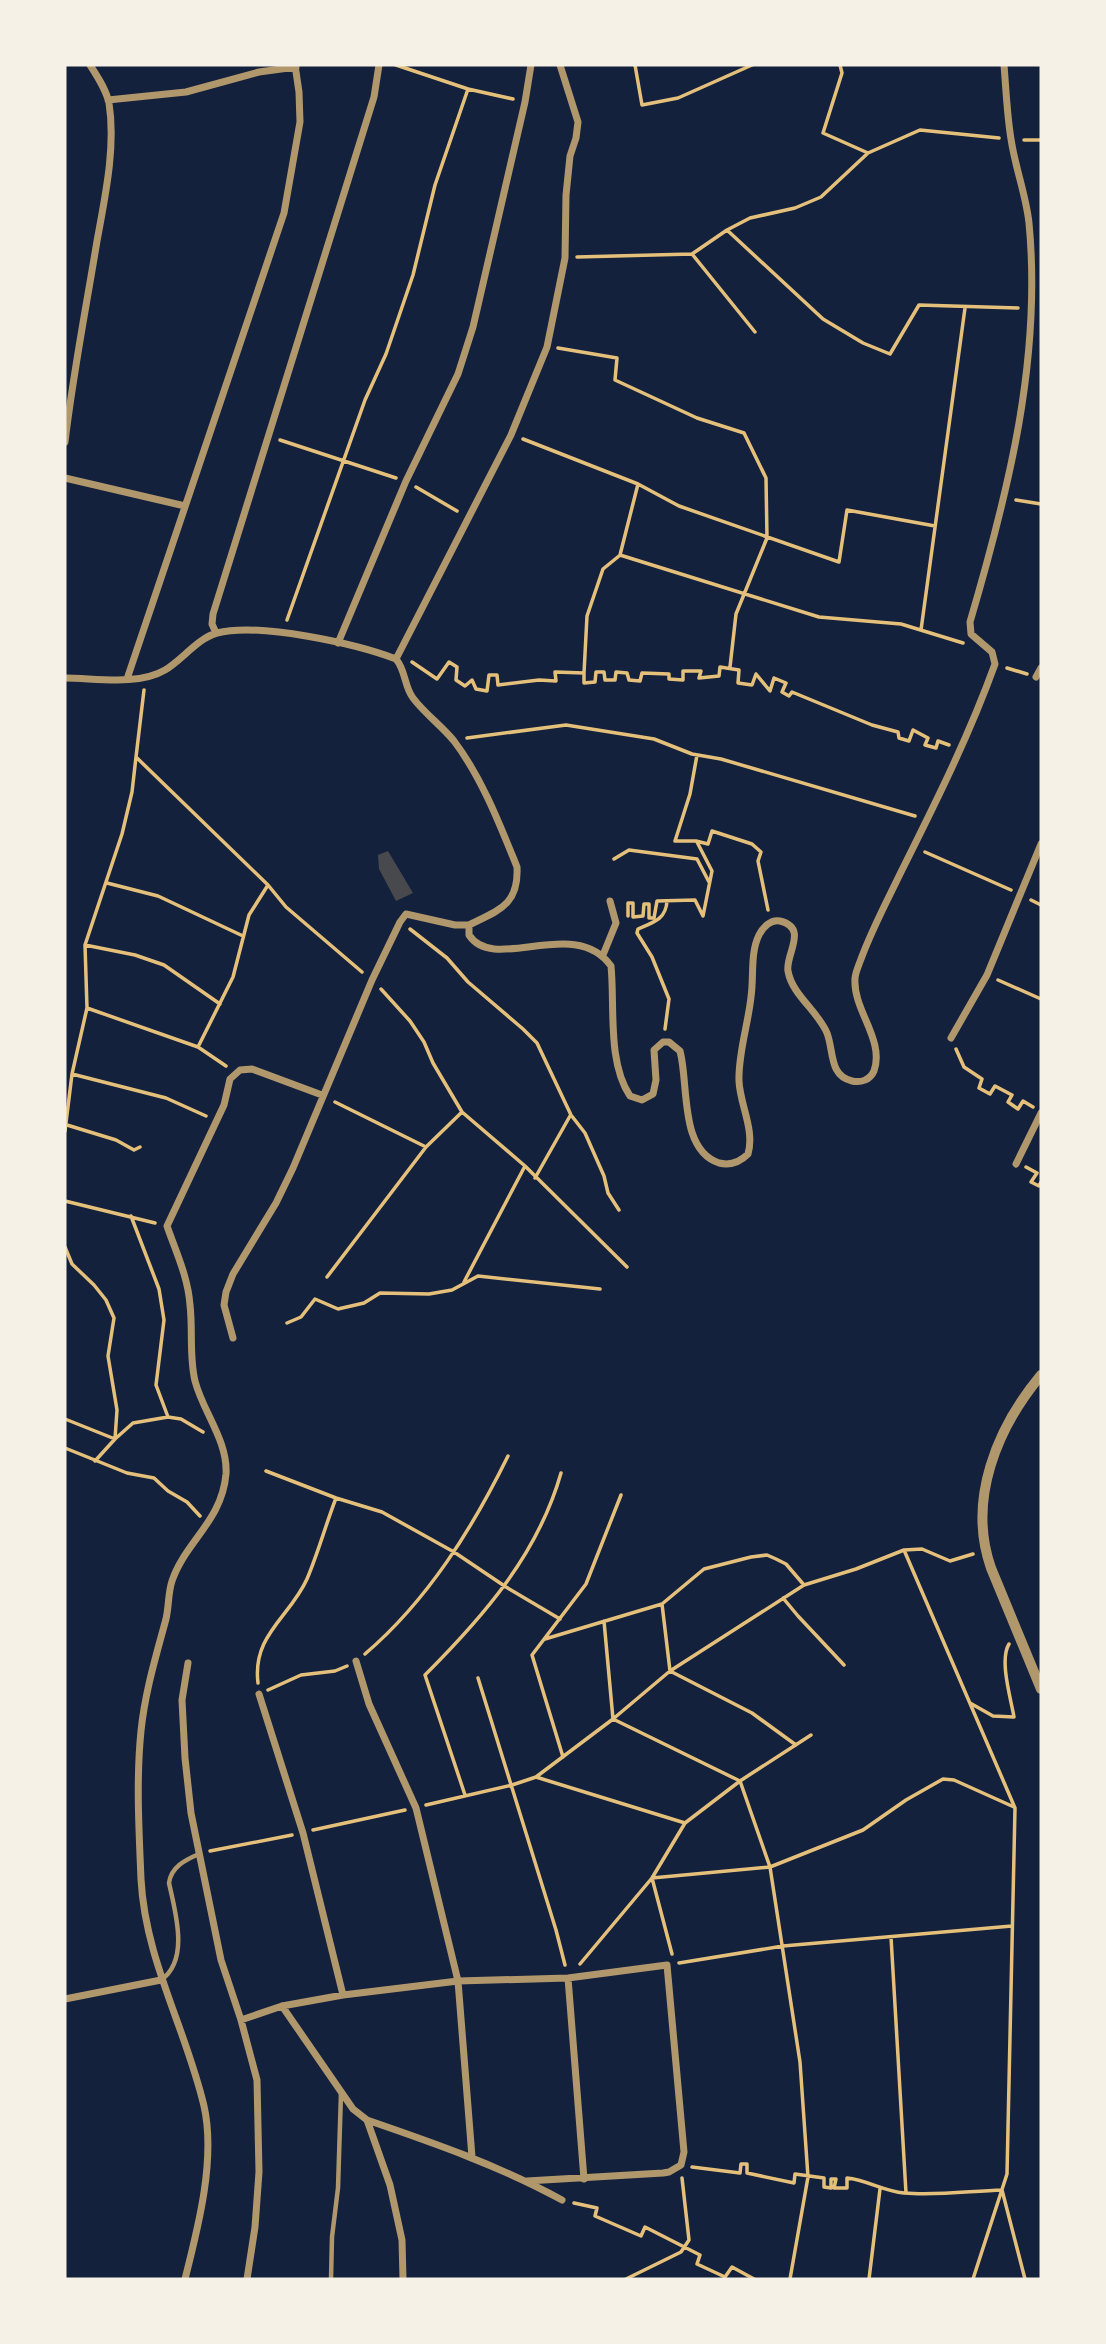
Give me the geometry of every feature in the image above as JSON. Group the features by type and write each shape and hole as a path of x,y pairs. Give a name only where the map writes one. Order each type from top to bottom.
{"street":[{"path":"65,442 75,358 106,192 111,128 108,100 90,65"},
{"path":"216,633 212,624 213,614 373,97 379,65"},
{"path":"338,643 406,481 458,374 473,327 525,102 531,65"},
{"path":"396,660 511,435 547,346 565,258 566,195 570,156 578,121 560,65"},
{"path":"470,925 469,935 483,948 574,944 592,948 603,955 611,966 613,1020 621,1080 630,1096 635,1099 648,1097 655,1089 654,1050 663,1042 669,1042 680,1051 692,1136 701,1151 712,1160 724,1164 734,1163 742,1160 748,1153 751,1135 740,1098 738,1077 751,997 754,951 759,935 765,926 773,921 787,925 794,932 796,939 787,968 790,979 819,1018 827,1034 838,1073 847,1080 857,1082 870,1077 876,1060 875,1045 858,1000 855,978 870,934 961,749 995,664 992,652 971,634 970,622 1005,498 1025,395 1031,308 1029,222 1011,140 1004,65"},
{"path":"108,100 186,92 259,72 295,66 300,122 284,213 127,679"},
{"path":"65,478 185,506"},
{"path":"65,678 145,677 162,672 216,633 248,631 338,643 396,660 402,666 407,690 415,702 453,740 471,767 517,867 516,892 509,902 470,925 455,926 406,914 400,922 275,1203 244,1252 229,1283 225,1305 233,1338"},
{"path":"1037,677 1041,668"},
{"path":"951,1038 987,975 1041,844"},
{"path":"603,955 616,923 610,901"},
{"path":"185,2279 202,2201 207,2150 204,2109 192,2063 161,1980 148,1922 142,1884 141,1732 152,1668 167,1615 172,1582 180,1564 209,1524 224,1486 226,1471 220,1444 196,1384 192,1367 187,1284 167,1226 224,1105 230,1079 236,1072 251,1069 322,1095"},
{"path":"1016,1164 1041,1112"},
{"path":"1041,1376 1009,1424 993,1455 984,1489 981,1520 985,1550 1041,1689"},
{"path":"356,1661 369,1704 416,1808 458,1981 472,2157"},
{"path":"188,1663 182,1699 191,1813 220,1960 242,2020 257,2080 259,2119 256,2213 247,2279"},
{"path":"259,1694 303,1833 343,1995"},
{"path":"242,2020 282,2006 343,1995 458,1981 568,1978 667,1965 684,2152 681,2165 669,2172 527,2181"},
{"path":"568,1978 584,2179"},
{"path":"65,1998 161,1980"},
{"path":"282,2006 341,2093 353,2109 367,2120 472,2157 562,2200"},
{"path":"367,2120 390,2185 402,2240 403,2279"}],"lane":[{"path":"161,1980 172,1969 177,1945 177,1925 169,1877 185,1860 200,1854"},
{"path":"331,2279 332,2236 338,2188 341,2093"}],"path":[{"path":"396,65 468,89 525,102"},
{"path":"635,65 642,105 678,98 752,65"},
{"path":"840,65 842,73 824,133 868,153"},
{"path":"282,634 365,400 386,354 408,288 435,185 468,89"},
{"path":"565,258 692,254 727,230 750,219 795,208 821,197 868,153 920,130 1011,140 1041,140"},
{"path":"727,230 823,319 863,343 890,354 919,305 1031,308"},
{"path":"692,254 755,332"},
{"path":"920,630 965,308"},
{"path":"547,346 617,358 615,380 697,418 744,433 766,478 766,538 736,614 730,667"},
{"path":"511,435 638,484 679,506 839,562 847,510 935,526"},
{"path":"269,436 406,481 468,518"},
{"path":"638,484 620,555 603,569 587,615 584,683 595,682 596,672 604,672 605,680 615,680 616,672 627,673 629,680 640,681 642,673 669,674 669,679 683,680 683,671 701,671 699,678 719,676 720,667 730,667 739,670 738,683 752,685 756,674 770,691 774,678 786,683 782,692 789,696 792,692 898,732 899,738 909,741 913,730 928,738 925,746 936,748 938,741 961,749"},
{"path":"1005,498 1041,504"},
{"path":"620,555 820,617 901,624 992,652"},
{"path":"396,660 413,662 437,679 449,662 457,667 456,680 465,686 472,680 476,689 487,691 489,675 497,675 498,685 538,680 555,681 555,672 584,673"},
{"path":"995,664 1037,677"},
{"path":"65,1131 72,1074 87,1008 85,945 107,883 132,792 145,677"},
{"path":"453,740 566,725 654,739 697,755 721,759 927,819"},
{"path":"697,755 690,794 675,841 696,841 708,845 712,831 752,844 761,852 758,861 773,921"},
{"path":"136,757 268,885 286,907 391,999 417,1031 462,1112 525,1167 627,1267"},
{"path":"616,923 628,919 628,903 633,903 633,916 643,916 644,904 649,904 649,918 654,918 657,901 695,900 704,916 712,871 696,841"},
{"path":"914,847 1041,905"},
{"path":"614,859 629,850 697,859 710,884"},
{"path":"107,883 158,896 243,936"},
{"path":"198,1047 233,977 249,915 268,885"},
{"path":"663,1042 669,999 652,957 637,933 638,929 661,918 667,901"},
{"path":"400,922 447,958 468,982 537,1043 571,1115 585,1133 604,1176 608,1193 619,1210"},
{"path":"85,945 135,955 164,965 219,1004"},
{"path":"987,975 1041,999"},
{"path":"87,1008 198,1047 236,1072"},
{"path":"951,1038 964,1068 982,1079 979,1088 990,1094 995,1086 1012,1095 1008,1102 1018,1109 1023,1101 1041,1112"},
{"path":"72,1074 166,1098 216,1121"},
{"path":"322,1095 426,1147"},
{"path":"327,1277 426,1147 462,1112"},
{"path":"535,1178 571,1115"},
{"path":"67,1125 116,1140 134,1150 140,1147"},
{"path":"1016,1164 1017,1173 1024,1166 1037,1173 1031,1182 1039,1186 1041,1182"},
{"path":"463,1284 525,1167"},
{"path":"65,1200 167,1226"},
{"path":"131,1216 146,1251 161,1299 164,1320 156,1385 168,1417"},
{"path":"65,1247 72,1264 106,1300 114,1318 108,1356 117,1410 115,1439"},
{"path":"287,1323 300,1317 315,1299 338,1310 364,1303 380,1293 429,1294 452,1290 478,1276 600,1289"},
{"path":"95,1461 133,1423 168,1417 181,1419 220,1444"},
{"path":"65,1419 115,1439"},
{"path":"65,1448 127,1473 154,1478 168,1491 187,1502 209,1524"},
{"path":"336,1498 306,1581 266,1637 256,1666 259,1694 301,1675 335,1671 356,1661 388,1634 454,1552 480,1511 508,1456"},
{"path":"266,1471 336,1498 382,1512 454,1552 561,1619"},
{"path":"465,1795 425,1675 461,1639 506,1587 543,1524 561,1474"},
{"path":"563,1757 532,1655 586,1584 621,1495"},
{"path":"200,1854 416,1808 536,1777 613,1719 670,1671 804,1585 904,1550 922,1549 950,1561 985,1550"},
{"path":"904,1550 1015,1808 1007,2174 973,2279"},
{"path":"545,1639 663,1604 704,1569 751,1557 767,1555 786,1564 804,1585"},
{"path":"783,1598 844,1665"},
{"path":"663,1604 670,1671"},
{"path":"604,1622 613,1719"},
{"path":"970,1703 993,1716 1014,1717 1005,1667 1006,1649 1017,1630"},
{"path":"670,1671 752,1713 796,1745"},
{"path":"478,1678 556,1930 568,1978"},
{"path":"613,1719 740,1781 770,1867 800,2062 808,2176 790,2279"},
{"path":"568,1978 652,1878 685,1823 740,1781 811,1735"},
{"path":"536,1777 685,1823"},
{"path":"652,1878 770,1867 863,1829 943,1779 954,1780 1015,1808"},
{"path":"652,1878 674,1964 783,1946 1012,1926"},
{"path":"891,1937 906,2193"},
{"path":"626,2279 681,2252 689,2240 681,2165 740,2173 741,2164 747,2164 747,2174 794,2183 795,2174 824,2178 824,2187 831,2188 831,2179 836,2179 834,2188 847,2188 847,2178 861,2180 880,2189 906,2193 1002,2190"},
{"path":"869,2279 880,2189"},
{"path":"1002,2190 1025,2279"},
{"path":"562,2200 597,2208 595,2216 641,2236 645,2227 700,2255 697,2264 725,2277 732,2267 754,2279"}],"building":[{"path":"388,851 413,893 396,901 379,869 378,855"}]}
